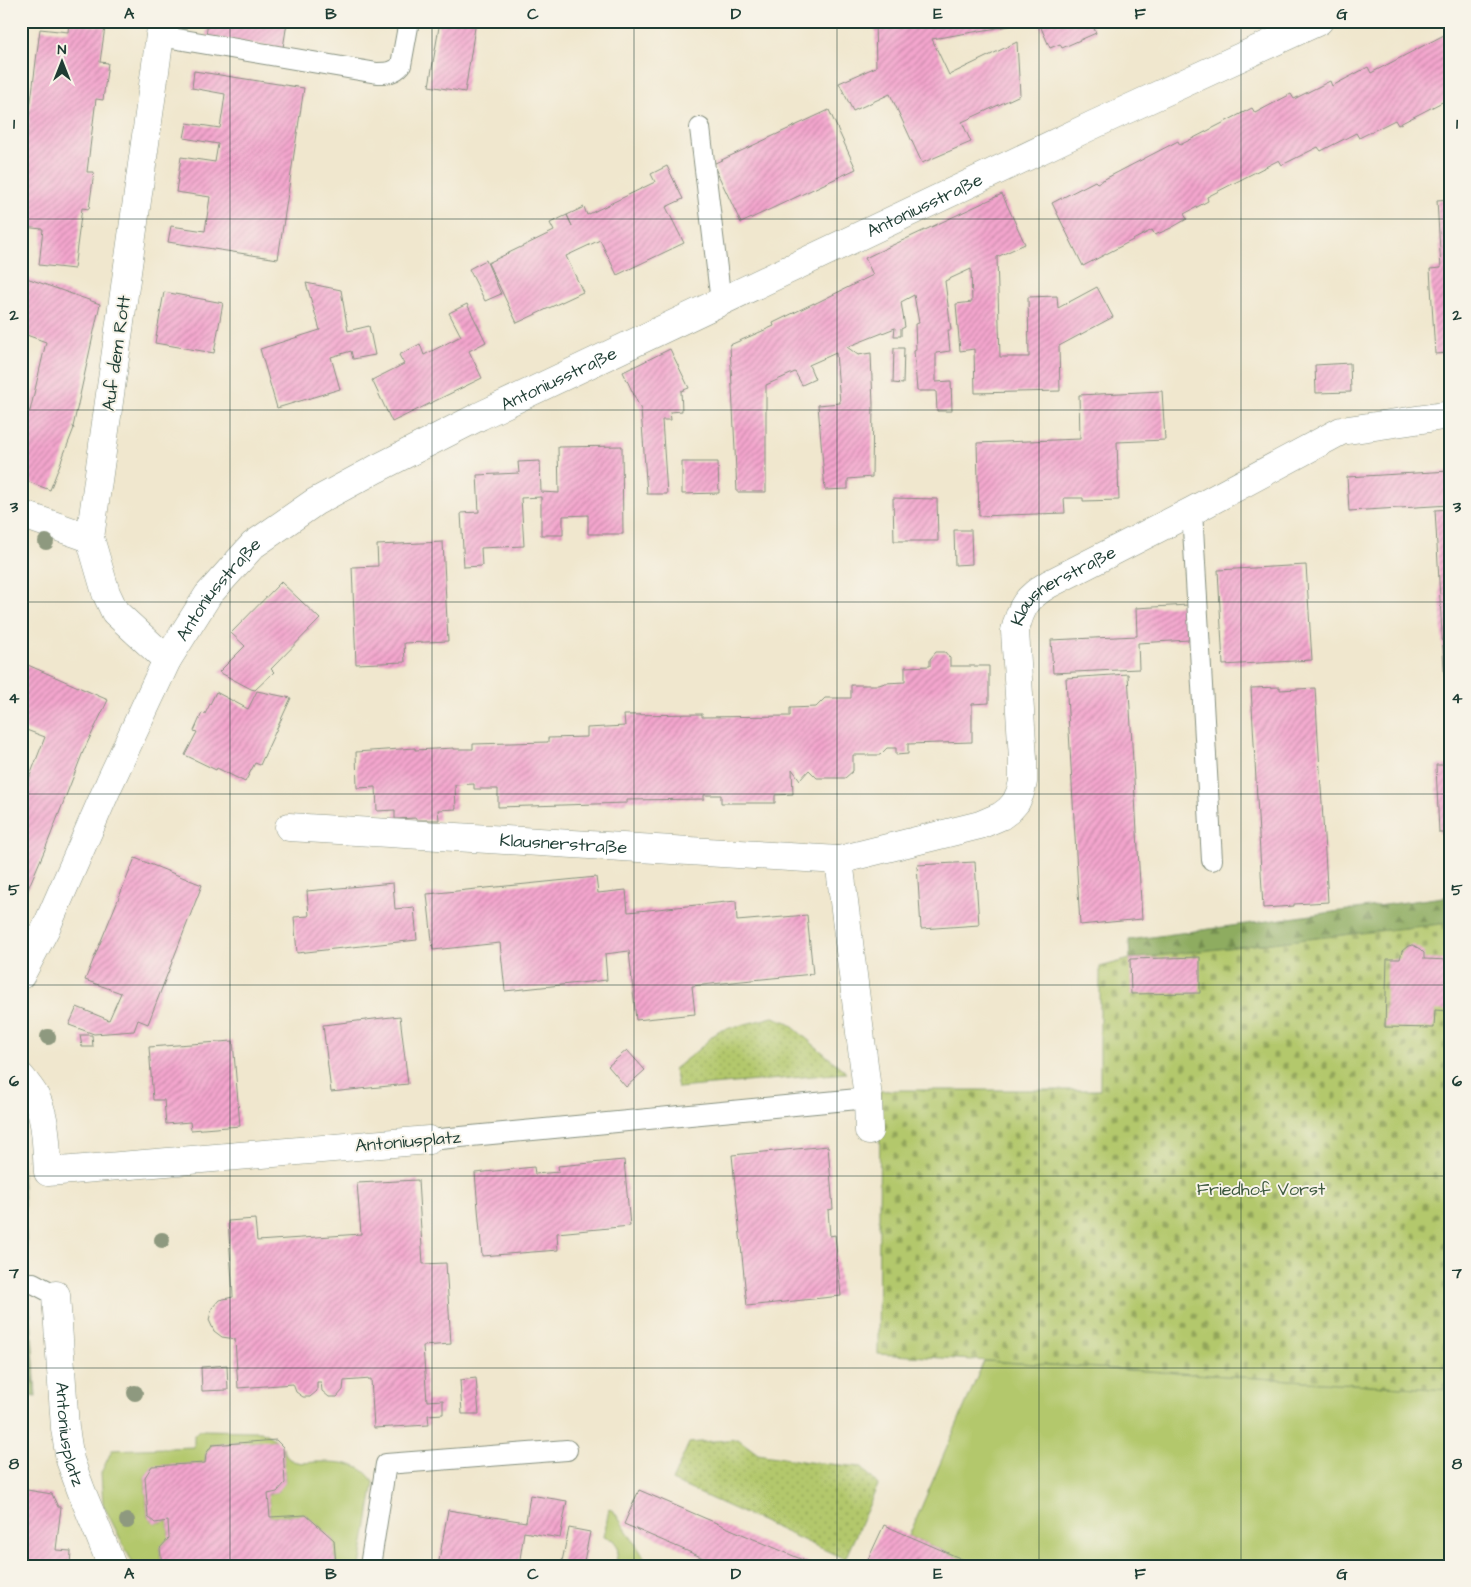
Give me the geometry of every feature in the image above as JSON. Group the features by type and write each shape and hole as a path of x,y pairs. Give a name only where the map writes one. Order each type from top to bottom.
{"street":[{"name":"Antoniusstraße","path":"21,975 46,928 110,782 167,660 208,595 253,545 315,502 376,468 480,416 1093,125 1319,21"},
{"name":"Auf dem Rott","path":"161,29 90,538 106,593 115,612 167,660"},
{"name":"Klausnerstraße","path":"289,827 839,860 980,825 1001,816 1009,810 1016,802 1020,793 1023,759 1015,631 1024,604 1035,592 1341,431 1450,416"},
{"path":"21,514 90,538"},
{"path":"839,860 868,1098 869,1131"},
{"name":"Antoniusplatz","path":"21,1077 35,1095 43,1119 48,1172 429,1140"},
{"name":"Antoniusplatz","path":"56,1295 65,1428 70,1460 112,1566"}],"lane":[{"path":"161,29 378,73 391,73 401,65 409,21"},
{"path":"700,128 721,302"},
{"path":"1192,511 1212,860"},
{"name":"Antoniusplatz","path":"429,1140 868,1098"},
{"path":"21,1284 34,1283 56,1295"},
{"path":"370,1566 386,1464 567,1450"}],"green space":[{"path":"1450,896 1450,923 1130,959 1129,940"},
{"name":"Friedhof Vorst","path":"1450,923 1450,1390 878,1354 880,1091 1100,1090 1100,967 1130,959"},
{"path":"773,1017 787,1022 847,1073 678,1088 674,1069 718,1031"},
{"path":"21,1157 36,1397 21,1395"},
{"path":"984,1361 1450,1390 1450,1566 978,1566 909,1536"},
{"path":"199,1430 261,1431 276,1440 212,1445 206,1454 205,1463 152,1467 145,1477 148,1517 155,1523 168,1521 169,1538 160,1549 162,1566 134,1566 103,1504 101,1473 112,1450 194,1447 194,1435"},
{"path":"738,1439 758,1454 808,1462 862,1467 878,1485 845,1559 672,1481 689,1443"},
{"path":"283,1447 287,1457 291,1460 305,1463 332,1462 348,1464 363,1470 374,1483 360,1566 336,1566 334,1540 306,1515 270,1517 268,1494 277,1492 285,1483"},
{"path":"609,1508 615,1513 650,1566 616,1566 618,1547 613,1540 604,1537"}],"building":[{"path":"208,21 298,21 297,25 287,23 283,48 206,36"},
{"path":"440,21 476,21 465,92 429,86"},
{"path":"875,21 1015,21 1015,25 932,39 949,75 1017,42 1020,95 962,122 971,142 922,163 890,94 853,111 839,83 876,67"},
{"path":"1038,21 1091,21 1096,33 1062,48 1060,44 1050,48"},
{"path":"69,23 105,27 100,62 108,63 103,100 96,99 87,172 94,172 89,209 82,208 74,269 39,265 43,229 21,227 21,181 40,29 68,32"},
{"path":"1444,35 1450,46 1450,98 1398,125 1395,120 1359,138 1356,133 1321,151 1318,147 1282,165 1279,160 1207,197 1208,201 1184,214 1187,219 1171,228 1155,235 1152,230 1083,266 1052,203 1095,181 1097,183 1178,141 1180,145 1252,108 1255,113 1291,94 1294,99 1330,81 1332,86 1368,67 1371,73"},
{"path":"194,71 304,88 278,259 168,242 171,226 205,231 210,197 176,192 181,157 215,162 218,144 184,138 187,123 220,128 225,94 192,88"},
{"path":"829,110 856,169 741,223 713,164"},
{"path":"667,166 683,199 666,207 684,243 617,275 600,240 566,256 583,292 517,323 488,263 554,231 550,223 584,207 587,215 655,182 651,174"},
{"path":"1002,194 1025,244 997,257 1000,357 1029,357 1028,297 1057,296 1058,308 1097,287 1113,317 1059,346 1060,391 975,393 974,349 960,351 956,304 972,302 971,269 945,281 951,330 948,330 950,351 936,353 936,382 951,381 952,411 937,411 936,391 917,391 914,351 916,350 915,324 919,323 914,295 901,302 905,327 901,329 901,336 894,336 895,328 847,347 858,355 871,353 873,405 872,477 848,479 848,489 825,490 818,405 840,403 836,353 809,365 815,379 802,385 795,372 766,385 766,492 737,492 730,345 774,326 773,323 873,275 865,258"},
{"path":"1450,199 1450,353 1435,354 1430,269 1441,268 1437,200"},
{"path":"486,260 501,294 485,301 469,269"},
{"path":"21,276 100,304 74,428 50,490 21,479 21,417 24,409 30,411 46,342 21,333"},
{"path":"306,283 341,290 348,331 369,326 375,355 353,359 351,351 331,357 340,389 277,408 260,349 320,330"},
{"path":"164,292 223,303 214,353 155,343"},
{"path":"467,304 486,342 469,351 482,378 392,422 372,380 404,364 399,355 420,344 424,355 461,336 449,313"},
{"path":"894,348 904,348 903,384 893,383"},
{"path":"670,349 689,388 681,391 682,411 670,412 671,420 662,420 667,494 647,494 641,410 623,372"},
{"path":"1350,363 1351,392 1316,393 1315,365"},
{"path":"1162,391 1165,440 1117,442 1119,500 1083,501 1083,498 1064,498 1065,513 979,516 977,443 1080,439 1079,395"},
{"path":"622,446 623,534 588,534 588,515 563,516 563,535 541,535 541,497 521,498 524,546 481,548 482,566 464,567 461,513 479,512 477,475 519,473 518,462 540,461 541,492 559,493 558,447"},
{"path":"682,462 718,462 719,493 682,494"},
{"path":"1450,471 1450,505 1349,511 1347,477"},
{"path":"893,498 937,499 938,541 894,541"},
{"path":"1450,509 1450,722 1447,722 1435,510"},
{"path":"954,530 971,530 972,564 955,565"},
{"path":"443,542 448,641 404,643 405,662 356,664 352,567 378,566 377,545"},
{"path":"1306,565 1312,660 1223,665 1218,570"},
{"path":"281,582 320,619 271,669 274,672 255,690 251,689 219,672 245,646 231,633"},
{"path":"1188,605 1189,640 1138,643 1139,669 1053,673 1051,640 1137,636 1136,608"},
{"path":"936,652 945,652 950,658 950,666 989,666 989,703 972,704 972,742 908,744 908,754 896,755 896,748 887,748 880,755 853,755 853,771 845,778 817,778 809,770 800,780 792,769 793,794 775,795 775,803 721,803 721,795 704,795 704,799 627,800 627,803 498,807 498,789 474,789 474,784 455,785 456,809 438,810 439,820 416,820 416,818 395,819 395,810 377,811 376,787 357,788 356,752 415,748 415,750 473,749 473,744 548,742 548,738 587,737 587,728 625,726 624,715 702,714 702,717 790,716 790,708 816,707 825,698 851,698 851,685 879,685 905,682 905,667 930,666 930,659"},
{"path":"21,662 108,700 83,752 21,905 21,799 45,737 21,728"},
{"path":"1128,674 1142,919 1080,925 1066,678"},
{"path":"1280,687 1280,690 1315,688 1328,902 1263,908 1251,688"},
{"path":"257,691 291,698 260,765 255,763 245,782 185,755 197,732 194,731 202,713 205,714 216,692 248,709"},
{"path":"1436,765 1450,765 1450,833 1439,833"},
{"path":"135,858 202,885 148,1024 138,1020 134,1031 94,1034 69,1025 77,1007 109,1020 121,993 85,980"},
{"path":"975,862 979,925 921,929 917,865"},
{"path":"596,877 598,893 626,890 628,912 736,901 737,921 807,915 813,974 692,986 695,1014 636,1020 629,951 605,954 607,980 505,991 500,943 433,950 427,894"},
{"path":"393,883 395,909 414,907 417,940 297,953 294,917 309,916 307,891"},
{"path":"1413,945 1424,953 1424,959 1450,960 1450,1011 1435,1010 1434,1028 1385,1027 1387,959 1400,959 1402,951 1408,946"},
{"path":"1200,957 1200,993 1131,994 1130,959"},
{"path":"400,1016 408,1084 331,1092 323,1025"},
{"path":"80,1035 92,1035 93,1047 82,1047"},
{"path":"233,1041 240,1126 191,1130 190,1122 166,1124 164,1100 153,1100 149,1047"},
{"path":"627,1050 645,1070 626,1087 608,1066"},
{"path":"828,1146 833,1209 828,1210 830,1236 835,1235 841,1296 747,1306 732,1155"},
{"path":"624,1160 630,1226 557,1233 558,1250 482,1256 475,1173 534,1167 535,1174 559,1172 558,1166"},
{"path":"418,1180 423,1264 446,1263 451,1344 423,1346 427,1401 443,1400 443,1414 428,1415 429,1425 374,1428 371,1379 344,1381 343,1390 337,1397 329,1397 322,1391 321,1382 317,1382 317,1391 310,1397 303,1397 296,1392 293,1384 238,1388 235,1339 222,1337 214,1331 209,1320 212,1308 219,1300 233,1297 228,1221 255,1219 257,1241 361,1234 357,1183"},
{"path":"227,1365 228,1390 202,1391 201,1367"},
{"path":"476,1378 479,1414 462,1414 460,1380"},
{"path":"276,1440 283,1447 285,1483 277,1492 268,1494 270,1517 306,1515 334,1540 336,1566 162,1566 160,1548 169,1538 168,1521 155,1523 148,1517 145,1477 152,1466 205,1463 206,1454 212,1445"},
{"path":"21,1489 52,1494 58,1507 61,1507 56,1550 71,1551 70,1566 21,1566"},
{"path":"639,1490 817,1566 722,1566 624,1524"},
{"path":"530,1495 567,1501 560,1538 524,1532 519,1566 438,1566 448,1510 526,1522"},
{"path":"884,1525 909,1536 978,1566 865,1566"},
{"path":"569,1528 590,1532 583,1566 561,1566"}]}
